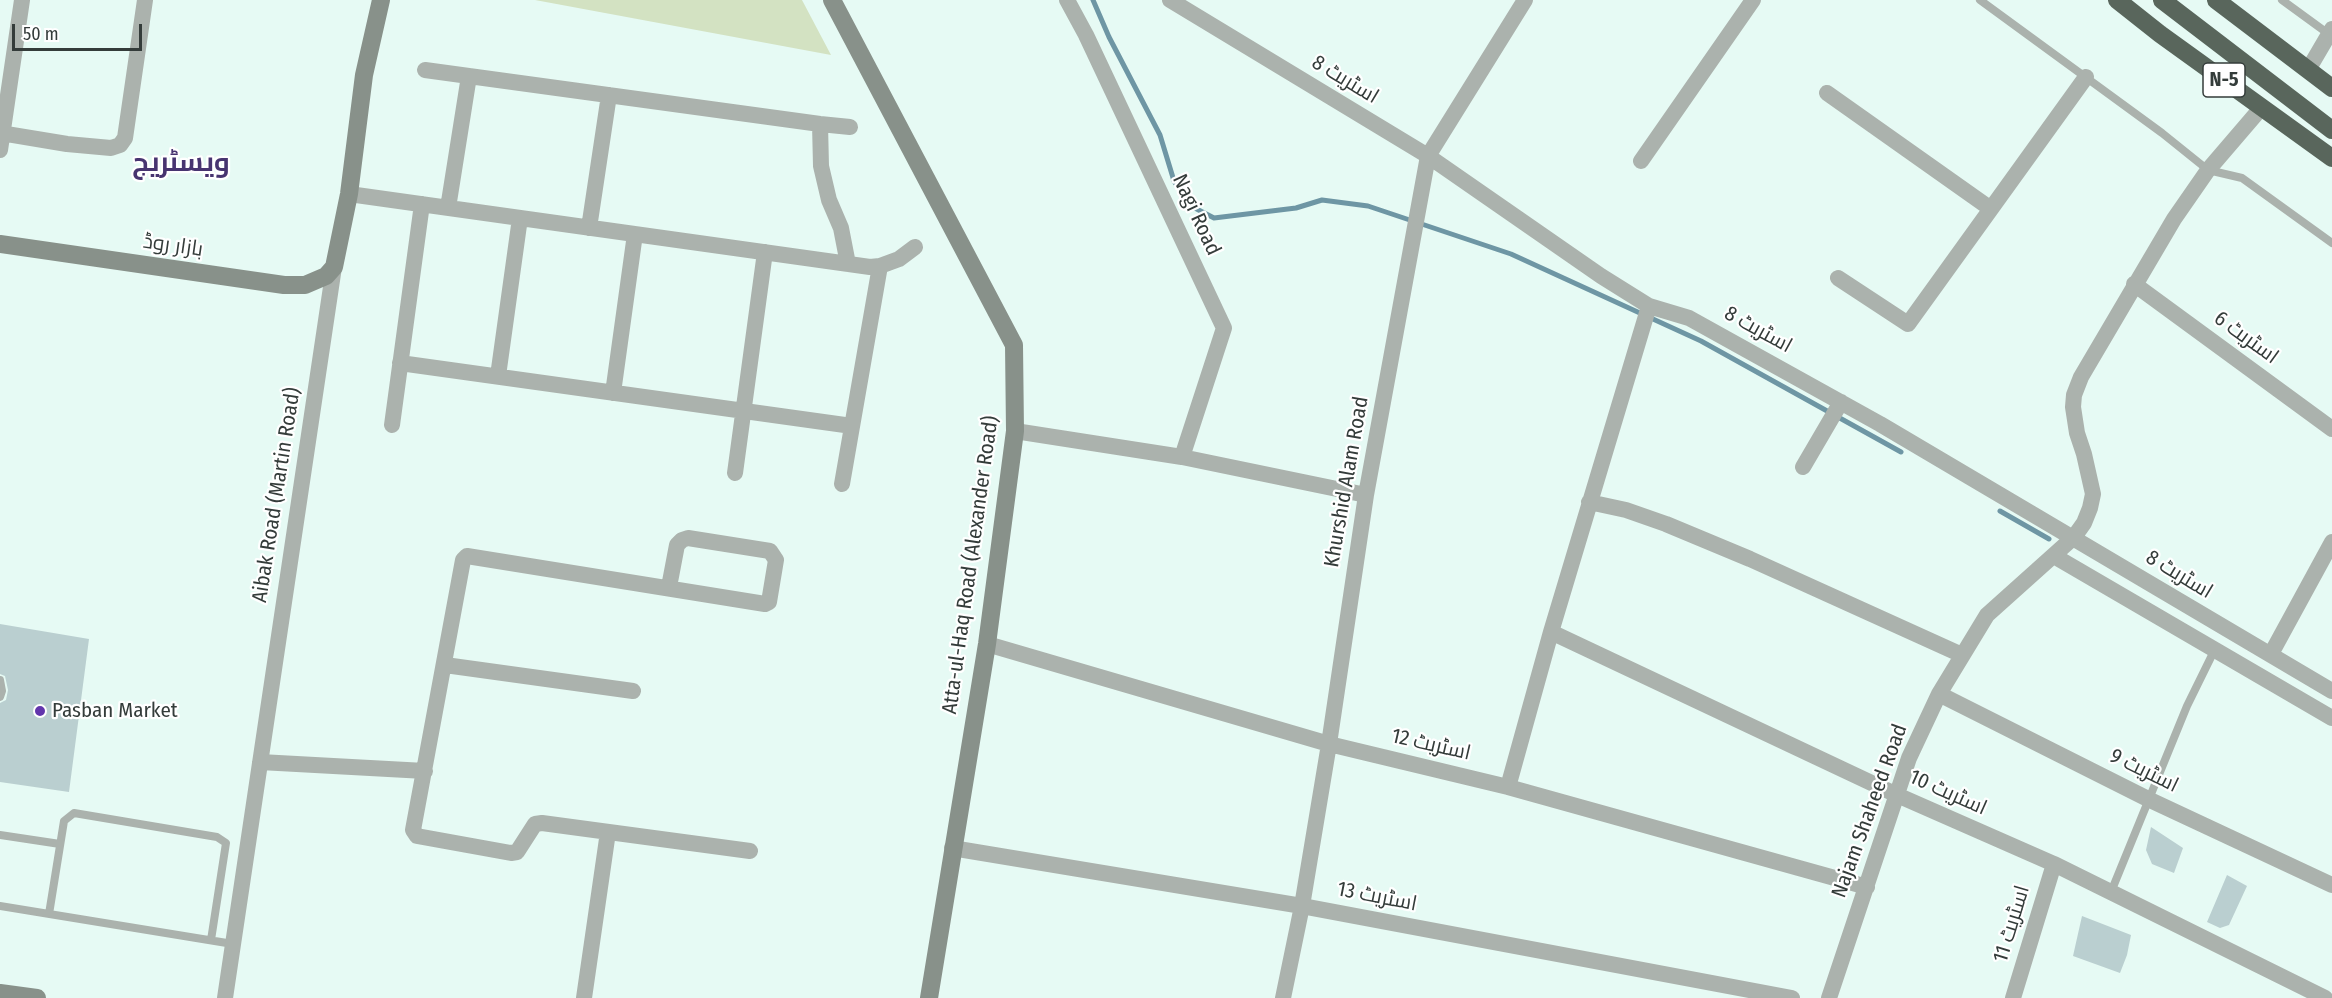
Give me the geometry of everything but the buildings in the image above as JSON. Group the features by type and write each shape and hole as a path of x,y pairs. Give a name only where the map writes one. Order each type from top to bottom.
{"highway":[{"name":"N-5","path":"2117,0 2160,34 2332,158"},
{"path":"2162,0 2332,130"},
{"path":"2216,0 2332,88"}],"street":[{"path":"22,0 1,139 111,148 120,145 125,138 145,0"},
{"name":"Aibak Road (Martin Road)","path":"225,998 334,267 349,194 364,75 381,0"},
{"name":"Atta-ul-Haq Road (Alexander Road)","path":"832,0 1014,345 1015,431 987,644 929,998"},
{"name":"Nagi Road","path":"1067,0 1224,327 1182,457"},
{"name":"اسٹریٹ 8","path":"1170,0 1428,156 1601,276 1646,315 1689,318 2074,537 2332,691"},
{"path":"1641,161 1753,0"},
{"name":"Khurshid Alam Road","path":"1283,998 1302,906 1329,744 1366,495 1428,156 1519,2"},
{"path":"2308,70 2331,34"},
{"path":"425,70 850,127"},
{"path":"448,208 469,76"},
{"path":"1838,278 1908,324 2086,77"},
{"path":"1827,93 1991,209"},
{"path":"590,228 609,95"},
{"name":"Najam Shaheed Road","path":"1829,998 1909,758 1939,694 1987,615 2054,556 2074,537 2084,523 2093,494 2087,464 2077,433 2073,407 2074,395 2081,377 2174,219 2208,170 2262,107"},
{"path":"820,124 821,166 829,200 841,228 848,264"},
{"path":"349,194 848,264 880,266 899,259 915,247"},
{"path":"392,425 422,204"},
{"path":"498,376 520,218"},
{"path":"613,393 635,234"},
{"name":"بازار روڈ","path":"0,244 284,285 304,285 316,281 326,276 334,267"},
{"path":"735,473 765,252"},
{"path":"842,484 880,266"},
{"name":"اسٹریٹ 6","path":"2134,284 2332,429"},
{"path":"1508,787 1589,502 1646,315"},
{"path":"400,363 852,426"},
{"path":"1803,467 1840,405"},
{"path":"1015,431 1182,457 1366,495"},
{"path":"1589,502 1626,510 1666,524 1750,559 1962,655"},
{"path":"669,587 677,545 688,538 770,551 776,560 769,602 765,604 467,556 464,560 413,830 417,836 511,853 517,852 534,824 542,823 750,851"},
{"path":"2271,654 2332,542"},
{"path":"2054,556 2332,718"},
{"name":"اسٹریٹ 10","path":"1551,632 1897,795 2054,864 2325,998"},
{"name":"اسٹریٹ 12","path":"987,644 1329,744 1508,787 1867,887"},
{"path":"445,665 633,691"},
{"name":"اسٹریٹ 9","path":"1939,694 2150,800 2332,885"},
{"path":"260,762 425,771"},
{"path":"584,998 608,832"},
{"name":"اسٹریٹ 13","path":"952,849 1302,906 1792,998"},
{"name":"اسٹریٹ 11","path":"2013,998 2054,864"},
{"path":"0,993 37,998"}],"lane":[{"path":"1980,0 2208,170 2242,178 2332,243"},
{"path":"2282,0 2331,34"},
{"path":"2111,892 2187,706 2215,649"},
{"path":"0,680 2,691 0,697"},
{"path":"48,914 64,821 74,813 217,837 226,843 211,940"},
{"path":"0,835 60,844"},
{"path":"0,906 233,944"}],"green space":[{"path":"535,0 802,0 831,55"}],"waterway":[{"path":"1093,0 1109,37 1160,135 1174,181 1189,205 1214,218 1296,208 1322,200 1368,206 1511,254 1701,341 1901,452"},
{"path":"2000,511 2049,539"}],"place":[{"name":"Pasban Market","path":"40,711"}],"district":[{"name":"ویسٹریج","path":"181,163"}]}
